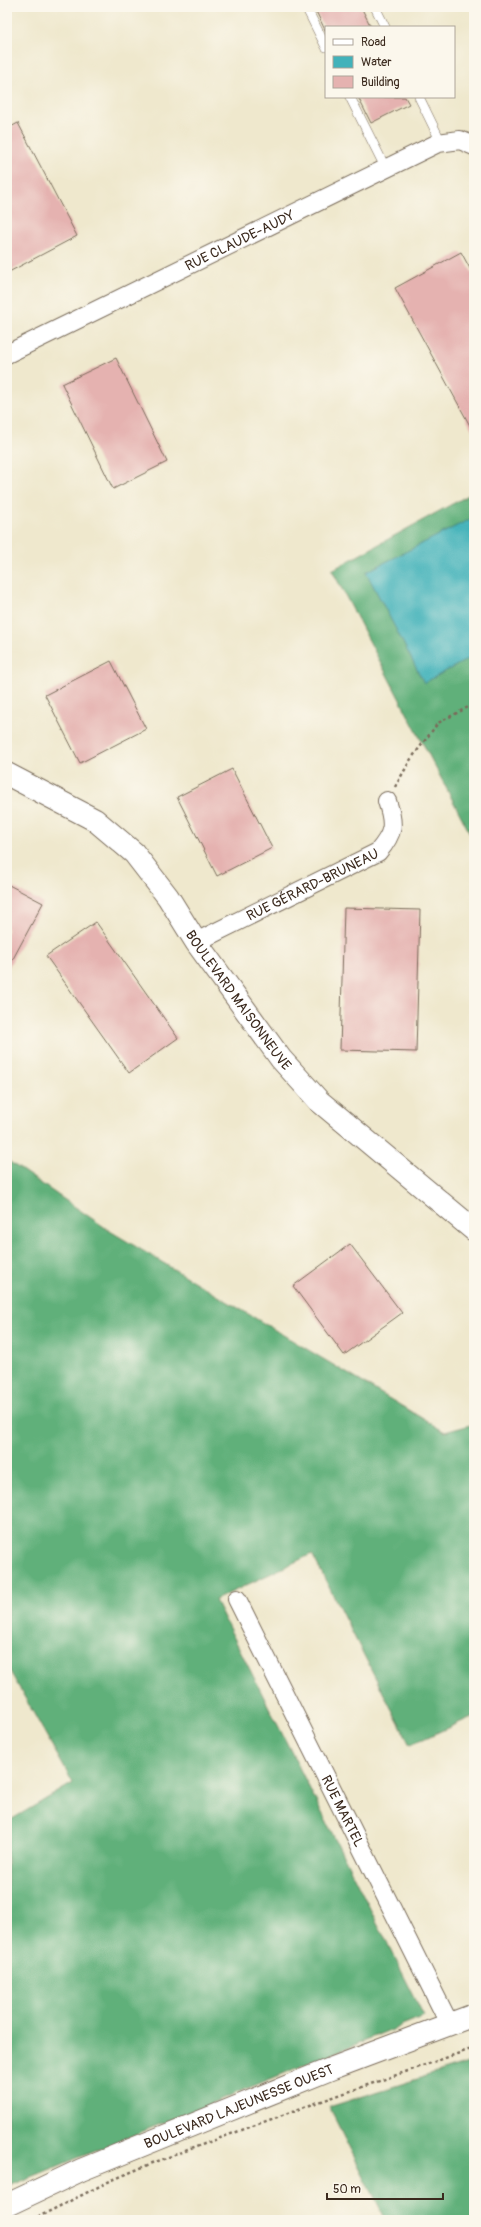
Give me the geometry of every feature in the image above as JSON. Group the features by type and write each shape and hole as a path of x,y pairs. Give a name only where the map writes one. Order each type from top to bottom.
{"street":[{"name":"RUE CLAUDE-AUDY","path":"7,354 441,142 460,140 474,146"},
{"name":"BOULEVARD MAISONNEUVE","path":"7,774 95,820 134,853 168,897 196,942 276,1053 319,1101 474,1230"},
{"name":"RUE GÉRARD-BRUNEAU","path":"196,942 378,852 387,841 392,829 392,821 387,801"},
{"name":"RUE MARTEL","path":"237,1599 449,2023"},
{"name":"BOULEVARD LAJEUNESSE OUEST","path":"7,2205 81,2170 449,2023 474,2015"}],"lane":[{"path":"306,7 325,45"},
{"path":"375,7 384,26"},
{"path":"350,98 386,169"},
{"path":"419,98 441,142"}],"path":[{"path":"387,801 411,758 438,723 474,704"},
{"name":"BOULEVARD LAJEUNESSE OUEST","path":"32,2220 110,2181 150,2164 310,2105 474,2048"}],"green space":[{"path":"474,492 474,841 332,570"},
{"path":"7,1160 110,1231 445,1432 474,1424 474,1716 410,1745 312,1554 215,1600 424,2016 7,2187 7,1822 73,1783 7,1666"},
{"path":"474,2061 474,2220 386,2220 329,2107"}],"water":[{"path":"474,517 474,656 424,683 366,572"}],"building":[{"path":"314,7 361,7 370,26 325,26 325,30"},
{"path":"358,98 406,98 409,104 371,123"},
{"path":"18,123 77,236 7,273 7,129"},
{"path":"461,252 474,276 474,433 395,288"},
{"path":"116,358 167,462 113,489 62,384"},
{"path":"111,661 146,729 80,763 45,695"},
{"path":"232,769 272,848 217,876 177,797"},
{"path":"7,884 43,903 7,970"},
{"path":"344,908 420,910 416,1052 340,1050"},
{"path":"96,922 178,1038 129,1073 46,956"},
{"path":"350,1244 402,1313 344,1355 293,1286"}]}
